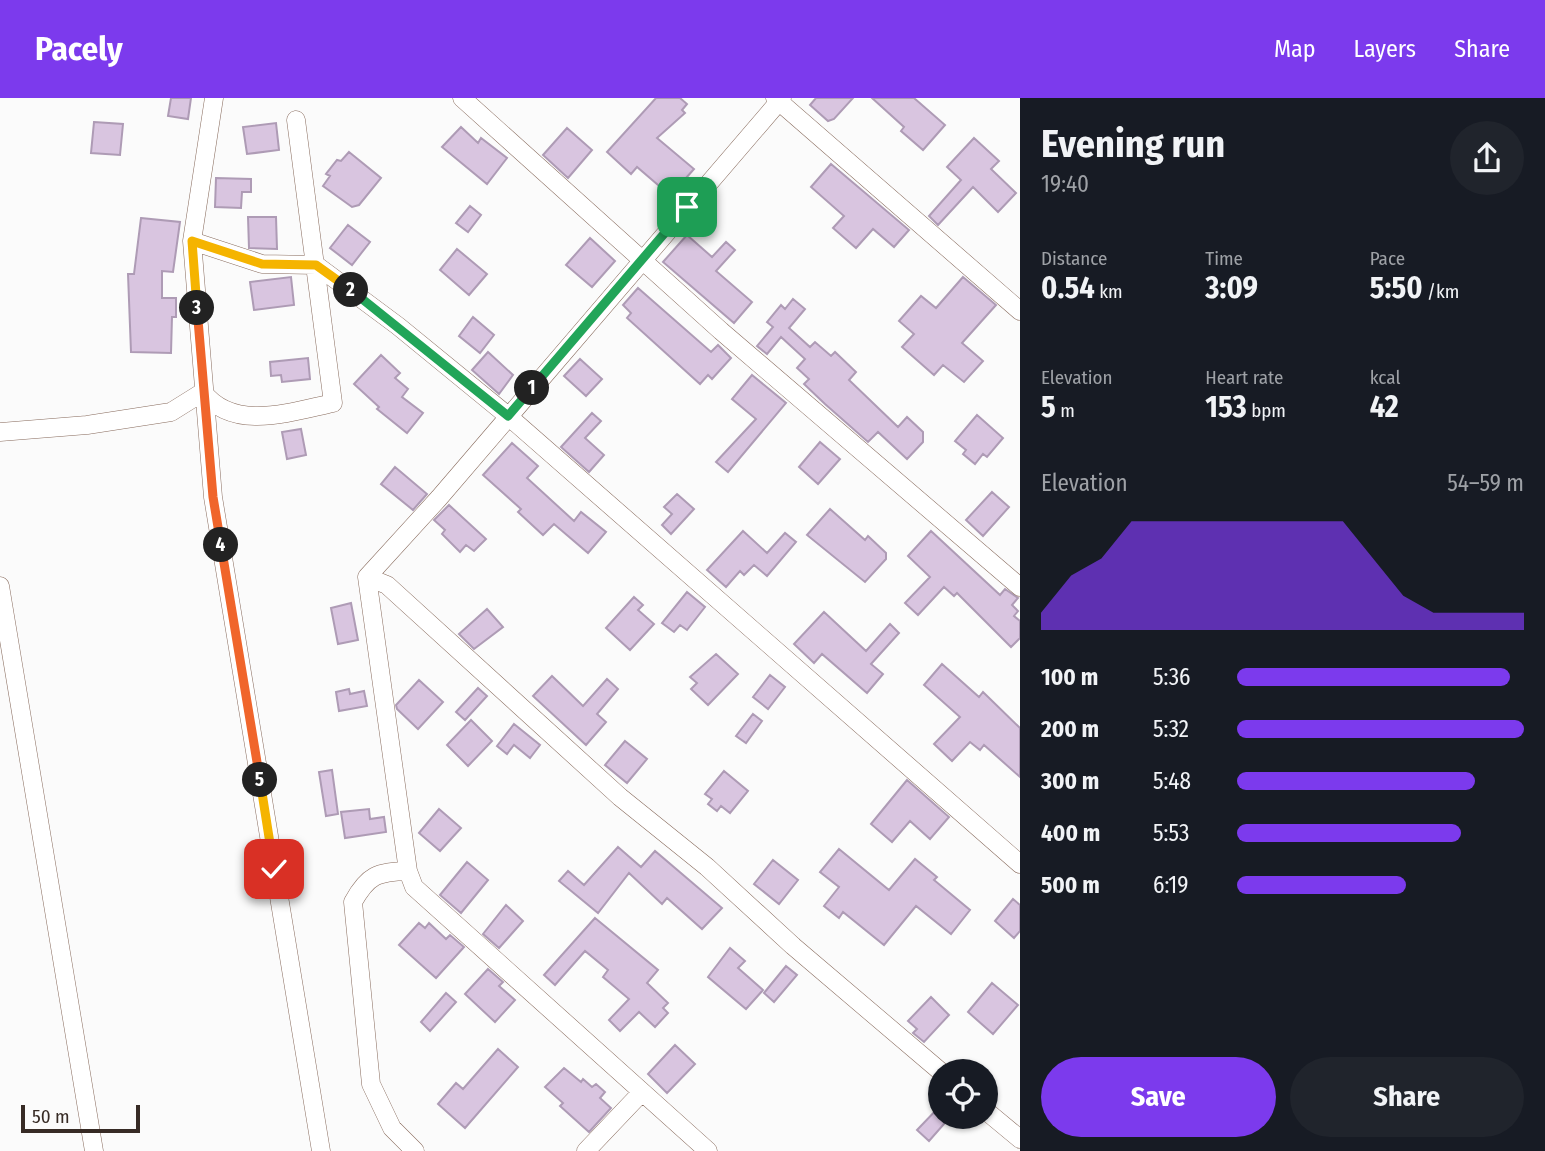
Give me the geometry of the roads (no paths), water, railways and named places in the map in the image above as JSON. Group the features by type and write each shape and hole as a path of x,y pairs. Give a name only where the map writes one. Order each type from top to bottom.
{"street":[{"path":"214,98 192,241 213,497 321,1151"},
{"path":"462,98 641,260 1020,587"},
{"path":"708,1151 414,887 408,871 367,577 779,99 1020,311"},
{"path":"203,392 214,406 250,417 333,404 296,120"},
{"path":"192,241 262,264 316,265 398,326 508,416 1020,863"},
{"path":"0,432 87,425 171,412 203,392"},
{"path":"367,577 387,585 620,797 706,867 793,946 928,1061"},
{"path":"0,586 94,1151"},
{"path":"408,871 386,872 365,881 353,902 371,1084 392,1128 415,1151"},
{"path":"586,1151 642,1092"},
{"path":"998,1121 1020,1139"}]}
